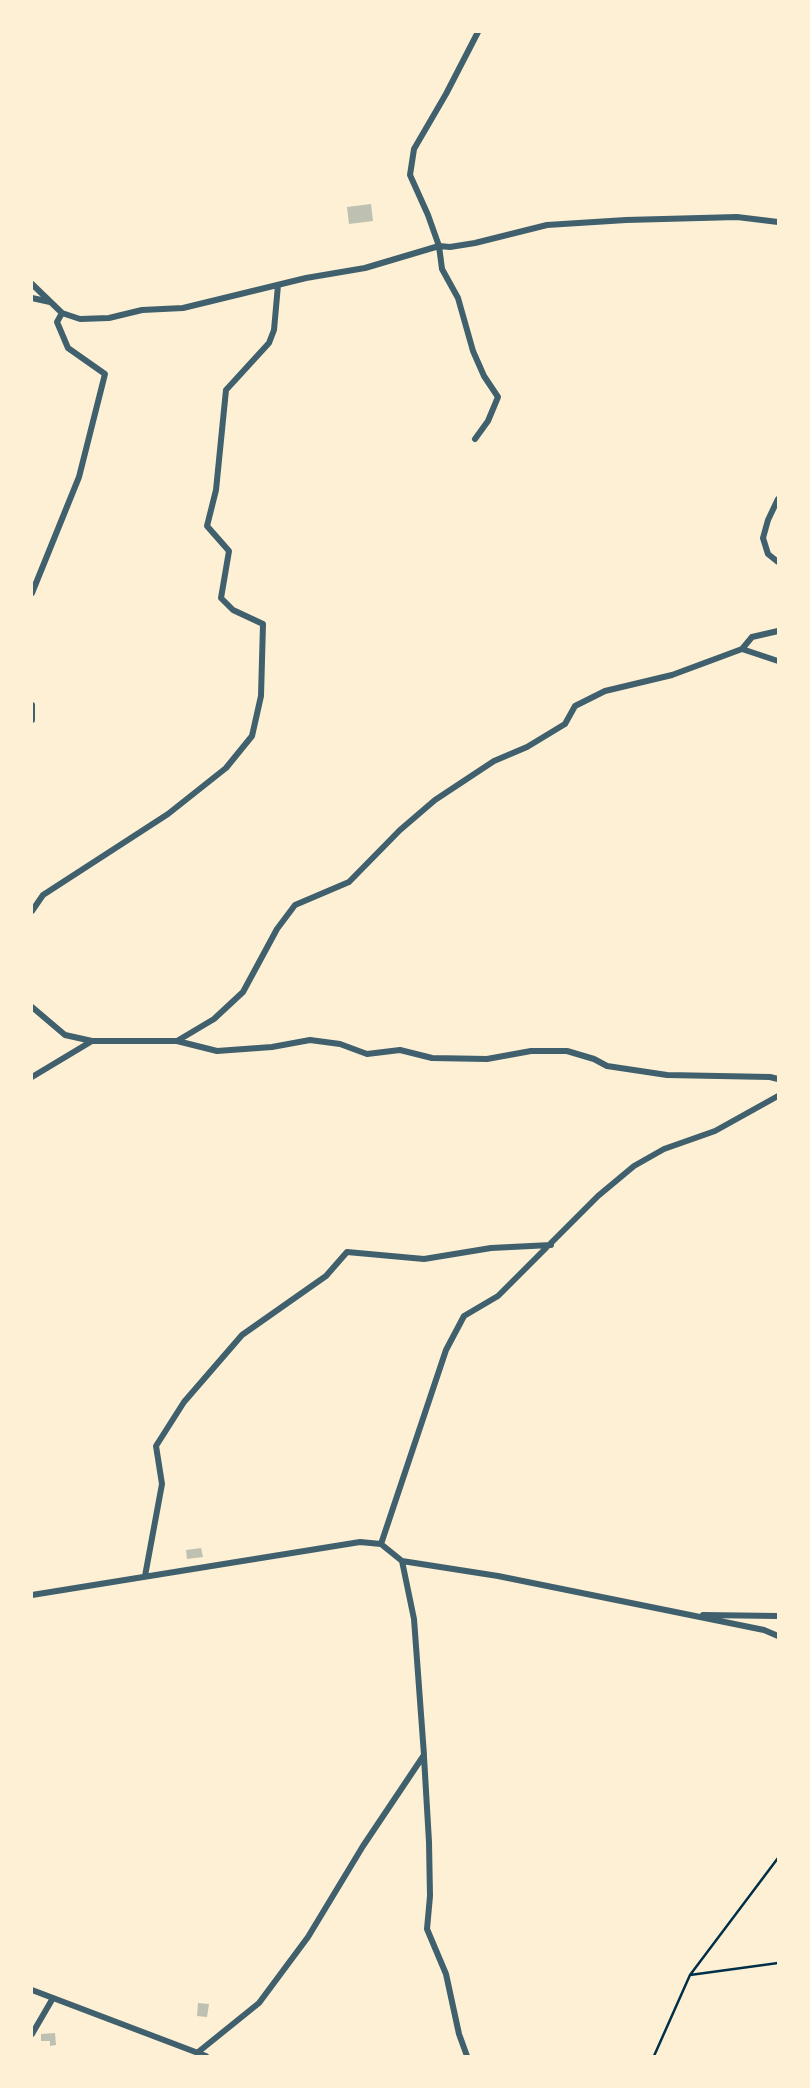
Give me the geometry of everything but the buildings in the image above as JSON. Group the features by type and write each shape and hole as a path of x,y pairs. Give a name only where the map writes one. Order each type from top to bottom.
{"street":[{"path":"475,439 488,421 498,397 484,376 473,351 458,298 442,270 439,246 410,175 414,149 478,32"},
{"path":"32,285 62,313 80,319 109,318 142,310 183,308 306,278 365,268 439,246 450,247 547,225 737,217 779,222"},
{"path":"32,911 43,895 168,814 226,768 253,736 261,696 263,624 233,610 221,598 229,551 207,526 216,490 226,390 269,343 274,330 278,285"},
{"path":"32,298 50,302"},
{"path":"32,593 79,477 105,374 68,348 57,322 62,313"},
{"path":"779,499 768,520 763,538 768,554 779,562"},
{"path":"177,1041 214,1019 243,992 277,929 295,905 349,882 400,830 435,800 494,761 527,747 565,724 575,706 605,691 672,675 743,649 752,637 779,631"},
{"path":"743,649 779,661"},
{"path":"32,705 32,720"},
{"path":"32,1007 65,1035 92,1041 177,1041 217,1051 272,1047 310,1040 340,1044 367,1054 400,1049 432,1058 477,1059 531,1051 567,1051 607,1066 667,1075 779,1079"},
{"path":"32,1077 92,1041"},
{"path":"381,1544 446,1350 464,1316 498,1296 598,1196 634,1166 664,1149 715,1131 779,1096"},
{"path":"145,1576 162,1484 156,1446 184,1402 242,1335 326,1276 347,1252 424,1259 491,1248 551,1245"},
{"path":"32,1595 360,1542 381,1544 402,1561 498,1576 779,1636"},
{"path":"402,1561 414,1619 424,1755 430,1896 427,1929 446,1974 459,2034 467,2056"},
{"path":"686,1615 779,1616"},
{"path":"197,2053 259,2003 308,1937 363,1846 424,1755"},
{"path":"32,1990 206,2056"},
{"path":"32,2034 53,1998"}],"path":[{"path":"654,2056 690,1975 779,1858"},
{"path":"690,1975 779,1963"}]}
